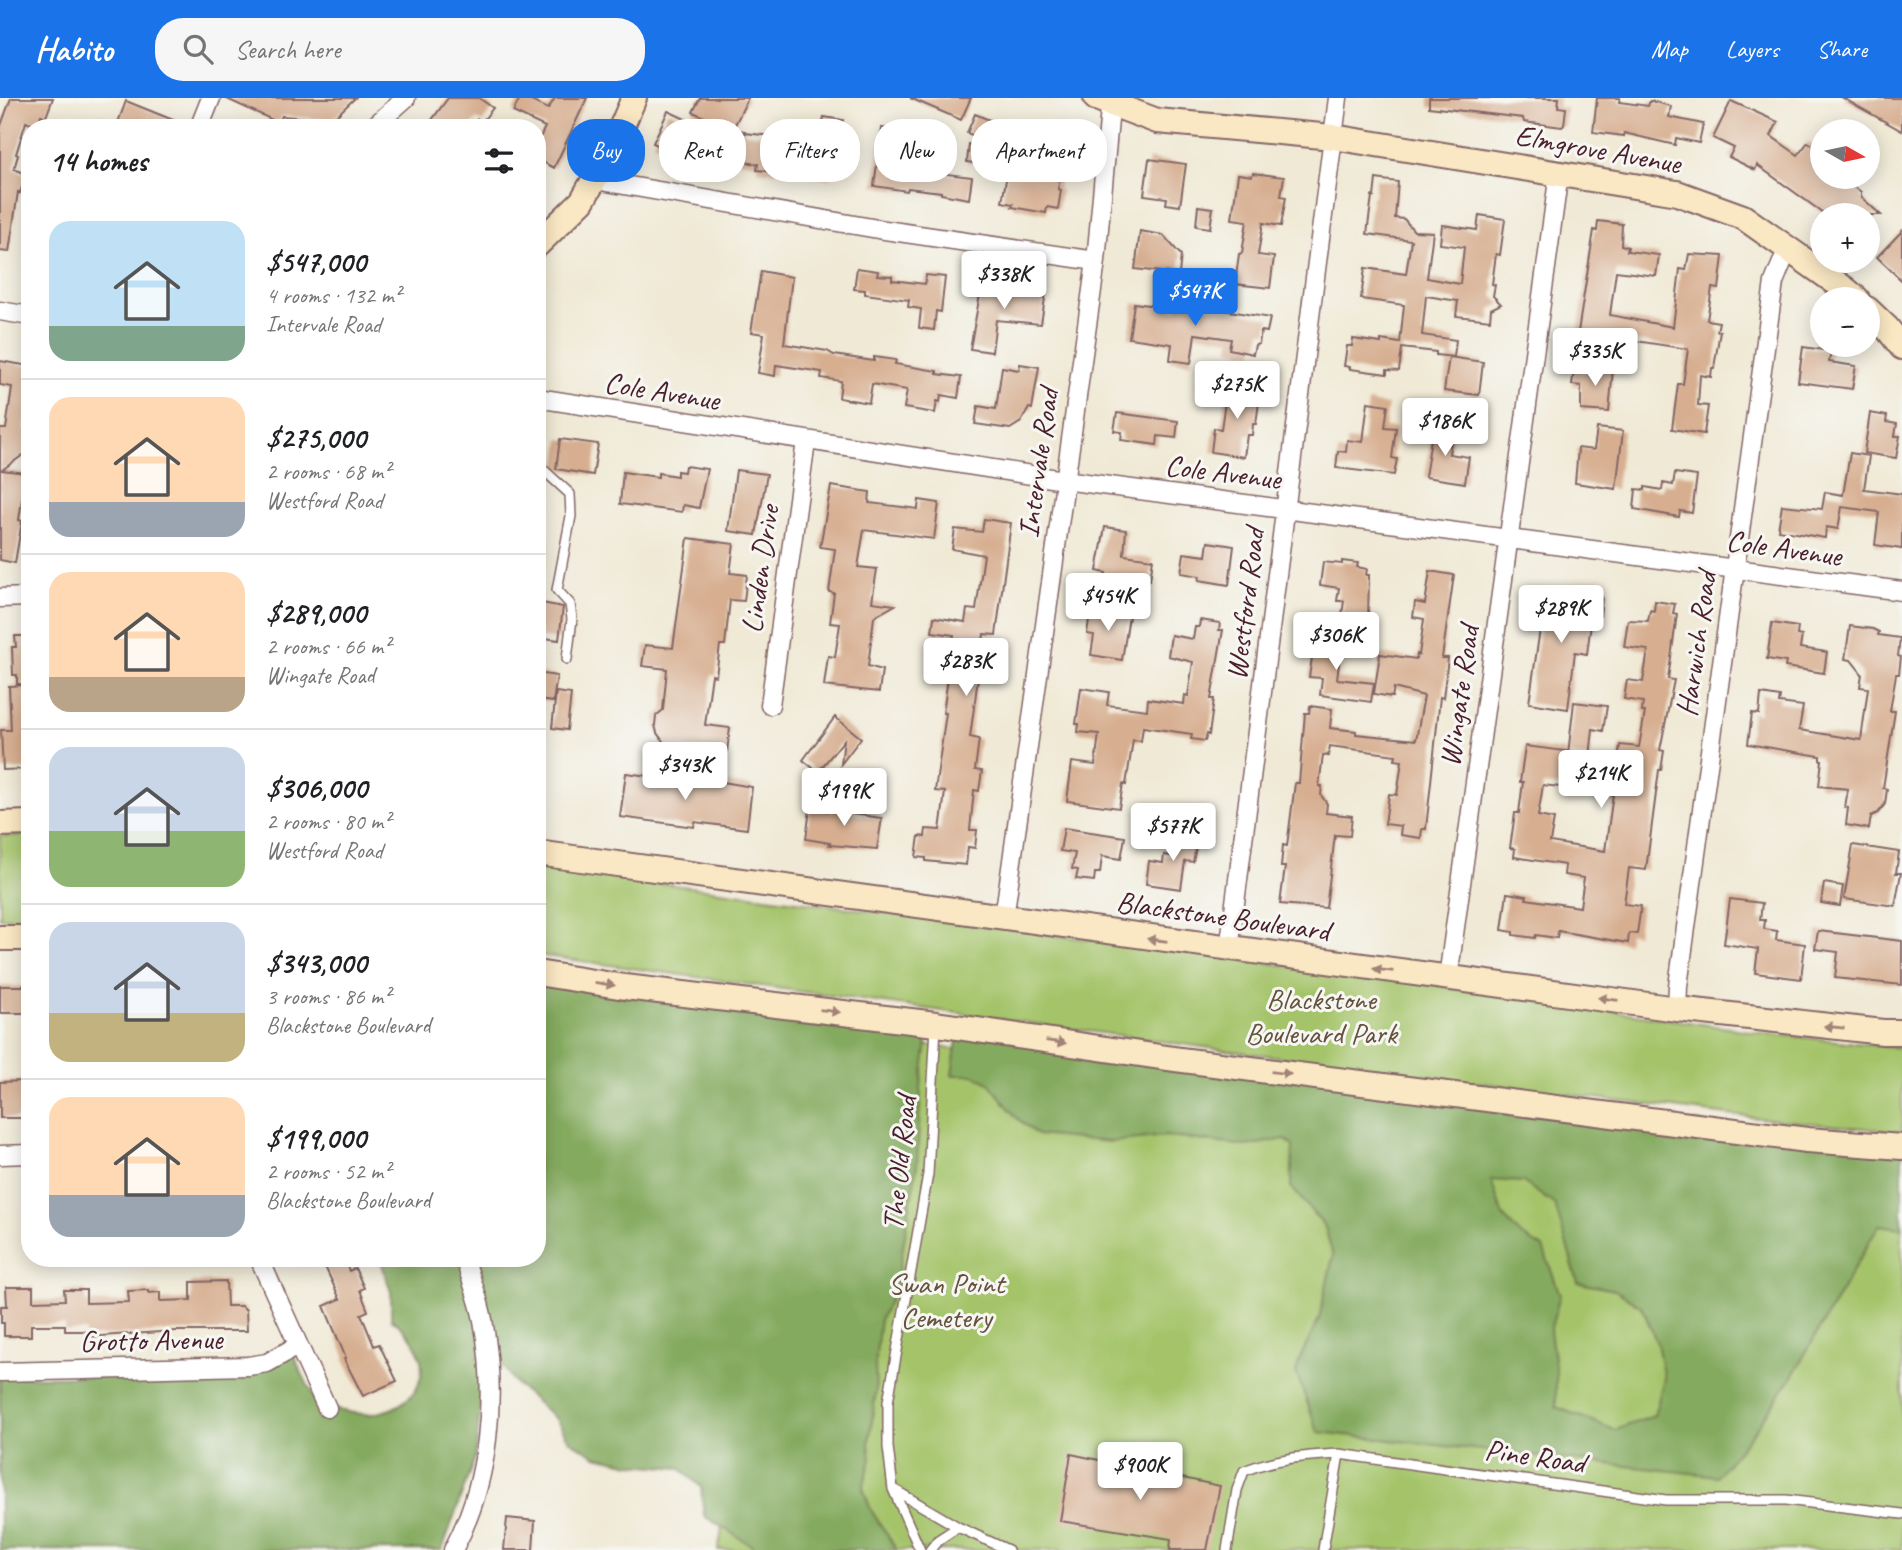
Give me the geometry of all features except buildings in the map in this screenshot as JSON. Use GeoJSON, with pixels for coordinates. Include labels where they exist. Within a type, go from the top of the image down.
{"type":"FeatureCollection","features":[{"type":"Feature","properties":{"kind":"main road"},"geometry":{"type":"LineString","coordinates":[[624,119],[634,98]]}},
{"type":"Feature","properties":{"kind":"main road","name":"Elmgrove Avenue"},"geometry":{"type":"LineString","coordinates":[[1105,100],[1157,121],[1333,137],[1677,193],[1743,217],[1842,287]]}},
{"type":"Feature","properties":{"kind":"main road"},"geometry":{"type":"LineString","coordinates":[[546,236],[583,201],[594,182]]}},
{"type":"Feature","properties":{"kind":"main road"},"geometry":{"type":"LineString","coordinates":[[1880,321],[1902,347]]}},
{"type":"Feature","properties":{"kind":"main road"},"geometry":{"type":"LineString","coordinates":[[0,824],[21,823]]}},
{"type":"Feature","properties":{"kind":"main road","name":"Blackstone Boulevard"},"geometry":{"type":"LineString","coordinates":[[546,854],[1229,950],[1519,986],[1677,1009],[1883,1032],[1902,1031]]}},
{"type":"Feature","properties":{"kind":"main road"},"geometry":{"type":"LineString","coordinates":[[0,938],[21,938]]}},
{"type":"Feature","properties":{"kind":"main road"},"geometry":{"type":"LineString","coordinates":[[546,974],[625,987],[936,1024],[1215,1065],[1807,1140],[1902,1147]]}},
{"type":"Feature","properties":{"kind":"street"},"geometry":{"type":"LineString","coordinates":[[203,119],[211,98]]}},
{"type":"Feature","properties":{"kind":"street"},"geometry":{"type":"LineString","coordinates":[[382,119],[406,98]]}},
{"type":"Feature","properties":{"kind":"street","name":"Westford Road"},"geometry":{"type":"LineString","coordinates":[[1229,950],[1338,98]]}},
{"type":"Feature","properties":{"kind":"street","name":"Intervale Road"},"geometry":{"type":"LineString","coordinates":[[1003,918],[1096,261],[1105,100]]}},
{"type":"Feature","properties":{"kind":"street","name":"Wingate Road"},"geometry":{"type":"LineString","coordinates":[[1448,978],[1559,173]]}},
{"type":"Feature","properties":{"kind":"street"},"geometry":{"type":"LineString","coordinates":[[606,182],[864,227],[1096,261]]}},
{"type":"Feature","properties":{"kind":"street","name":"Harwich Road"},"geometry":{"type":"LineString","coordinates":[[1677,1009],[1774,282],[1788,248]]}},
{"type":"Feature","properties":{"kind":"street"},"geometry":{"type":"LineString","coordinates":[[0,311],[21,314]]}},
{"type":"Feature","properties":{"kind":"street","name":"Cole Avenue"},"geometry":{"type":"LineString","coordinates":[[546,399],[1064,480],[1902,591]]}},
{"type":"Feature","properties":{"kind":"street","name":"Linden Drive"},"geometry":{"type":"LineString","coordinates":[[770,705],[806,441]]}},
{"type":"Feature","properties":{"kind":"street"},"geometry":{"type":"LineString","coordinates":[[0,598],[21,597]]}},
{"type":"Feature","properties":{"kind":"street"},"geometry":{"type":"LineString","coordinates":[[0,1155],[21,1154]]}},
{"type":"Feature","properties":{"kind":"street"},"geometry":{"type":"LineString","coordinates":[[263,1267],[327,1408]]}},
{"type":"Feature","properties":{"kind":"street"},"geometry":{"type":"LineString","coordinates":[[453,1550],[470,1517],[488,1433],[488,1359],[482,1318],[467,1267]]}},
{"type":"Feature","properties":{"kind":"street","name":"Grotto Avenue"},"geometry":{"type":"LineString","coordinates":[[0,1372],[248,1366],[267,1363],[297,1346]]}},
{"type":"Feature","properties":{"kind":"lane"},"geometry":{"type":"LineString","coordinates":[[546,472],[569,494],[571,516],[557,590],[570,604],[572,619],[567,659]]}},
{"type":"Feature","properties":{"kind":"lane","name":"The Old Road"},"geometry":{"type":"LineString","coordinates":[[920,1550],[893,1489],[888,1447],[888,1402],[928,1174],[936,1024]]}},
{"type":"Feature","properties":{"kind":"lane"},"geometry":{"type":"LineString","coordinates":[[1322,1550],[1339,1454]]}},
{"type":"Feature","properties":{"kind":"lane","name":"Pine Road"},"geometry":{"type":"LineString","coordinates":[[1227,1550],[1237,1490],[1244,1471],[1260,1464],[1297,1456],[1339,1454],[1665,1500],[1786,1500],[1902,1514]]}},
{"type":"Feature","properties":{"kind":"lane"},"geometry":{"type":"LineString","coordinates":[[893,1489],[958,1527],[1008,1550]]}},
{"type":"Feature","properties":{"kind":"lane"},"geometry":{"type":"LineString","coordinates":[[930,1550],[938,1540],[958,1527]]}},
{"type":"Feature","properties":{"kind":"green space"},"geometry":{"type":"Polygon","coordinates":[[[21,835],[21,917],[0,918],[0,836],[21,835]]]}},
{"type":"Feature","properties":{"kind":"green space","name":"Blackstone Boulevard Park"},"geometry":{"type":"Polygon","coordinates":[[[546,868],[1450,987],[1763,1033],[1902,1048],[1902,1132],[1728,1115],[1225,1050],[546,956],[546,868]]]}},
{"type":"Feature","properties":{"kind":"green space"},"geometry":{"type":"Polygon","coordinates":[[[546,974],[929,1027],[921,1086],[917,1165],[896,1288],[880,1319],[875,1363],[876,1391],[869,1444],[871,1459],[863,1488],[871,1510],[897,1550],[759,1550],[704,1516],[701,1487],[680,1468],[631,1464],[596,1456],[569,1440],[556,1419],[517,1385],[482,1338],[480,1411],[475,1457],[442,1550],[0,1550],[0,1377],[218,1376],[257,1369],[292,1352],[317,1405],[352,1413],[371,1414],[391,1409],[406,1400],[416,1389],[421,1375],[421,1361],[416,1346],[406,1332],[391,1319],[391,1292],[383,1267],[546,1267],[546,974]]]}},
{"type":"Feature","properties":{"kind":"green space","name":"Swan Point Cemetery"},"geometry":{"type":"Polygon","coordinates":[[[651,1009],[1743,1153],[1902,1169],[1902,1550],[718,1550],[722,1531],[651,1009]]]}},
{"type":"Feature","properties":{"kind":"green space"},"geometry":{"type":"Polygon","coordinates":[[[958,1032],[1902,1148],[1902,1228],[1879,1225],[1793,1375],[1755,1430],[1717,1476],[1318,1432],[1296,1372],[1319,1319],[1333,1256],[1325,1227],[1291,1187],[1293,1146],[1285,1139],[1246,1146],[1165,1136],[1111,1142],[1037,1135],[1016,1117],[989,1083],[974,1075],[952,1075],[958,1032]],[[1491,1180],[1503,1216],[1521,1235],[1543,1248],[1560,1295],[1550,1331],[1556,1372],[1556,1407],[1615,1430],[1654,1416],[1664,1379],[1657,1343],[1642,1307],[1615,1290],[1578,1283],[1555,1205],[1523,1182],[1491,1180]]]}}]}
